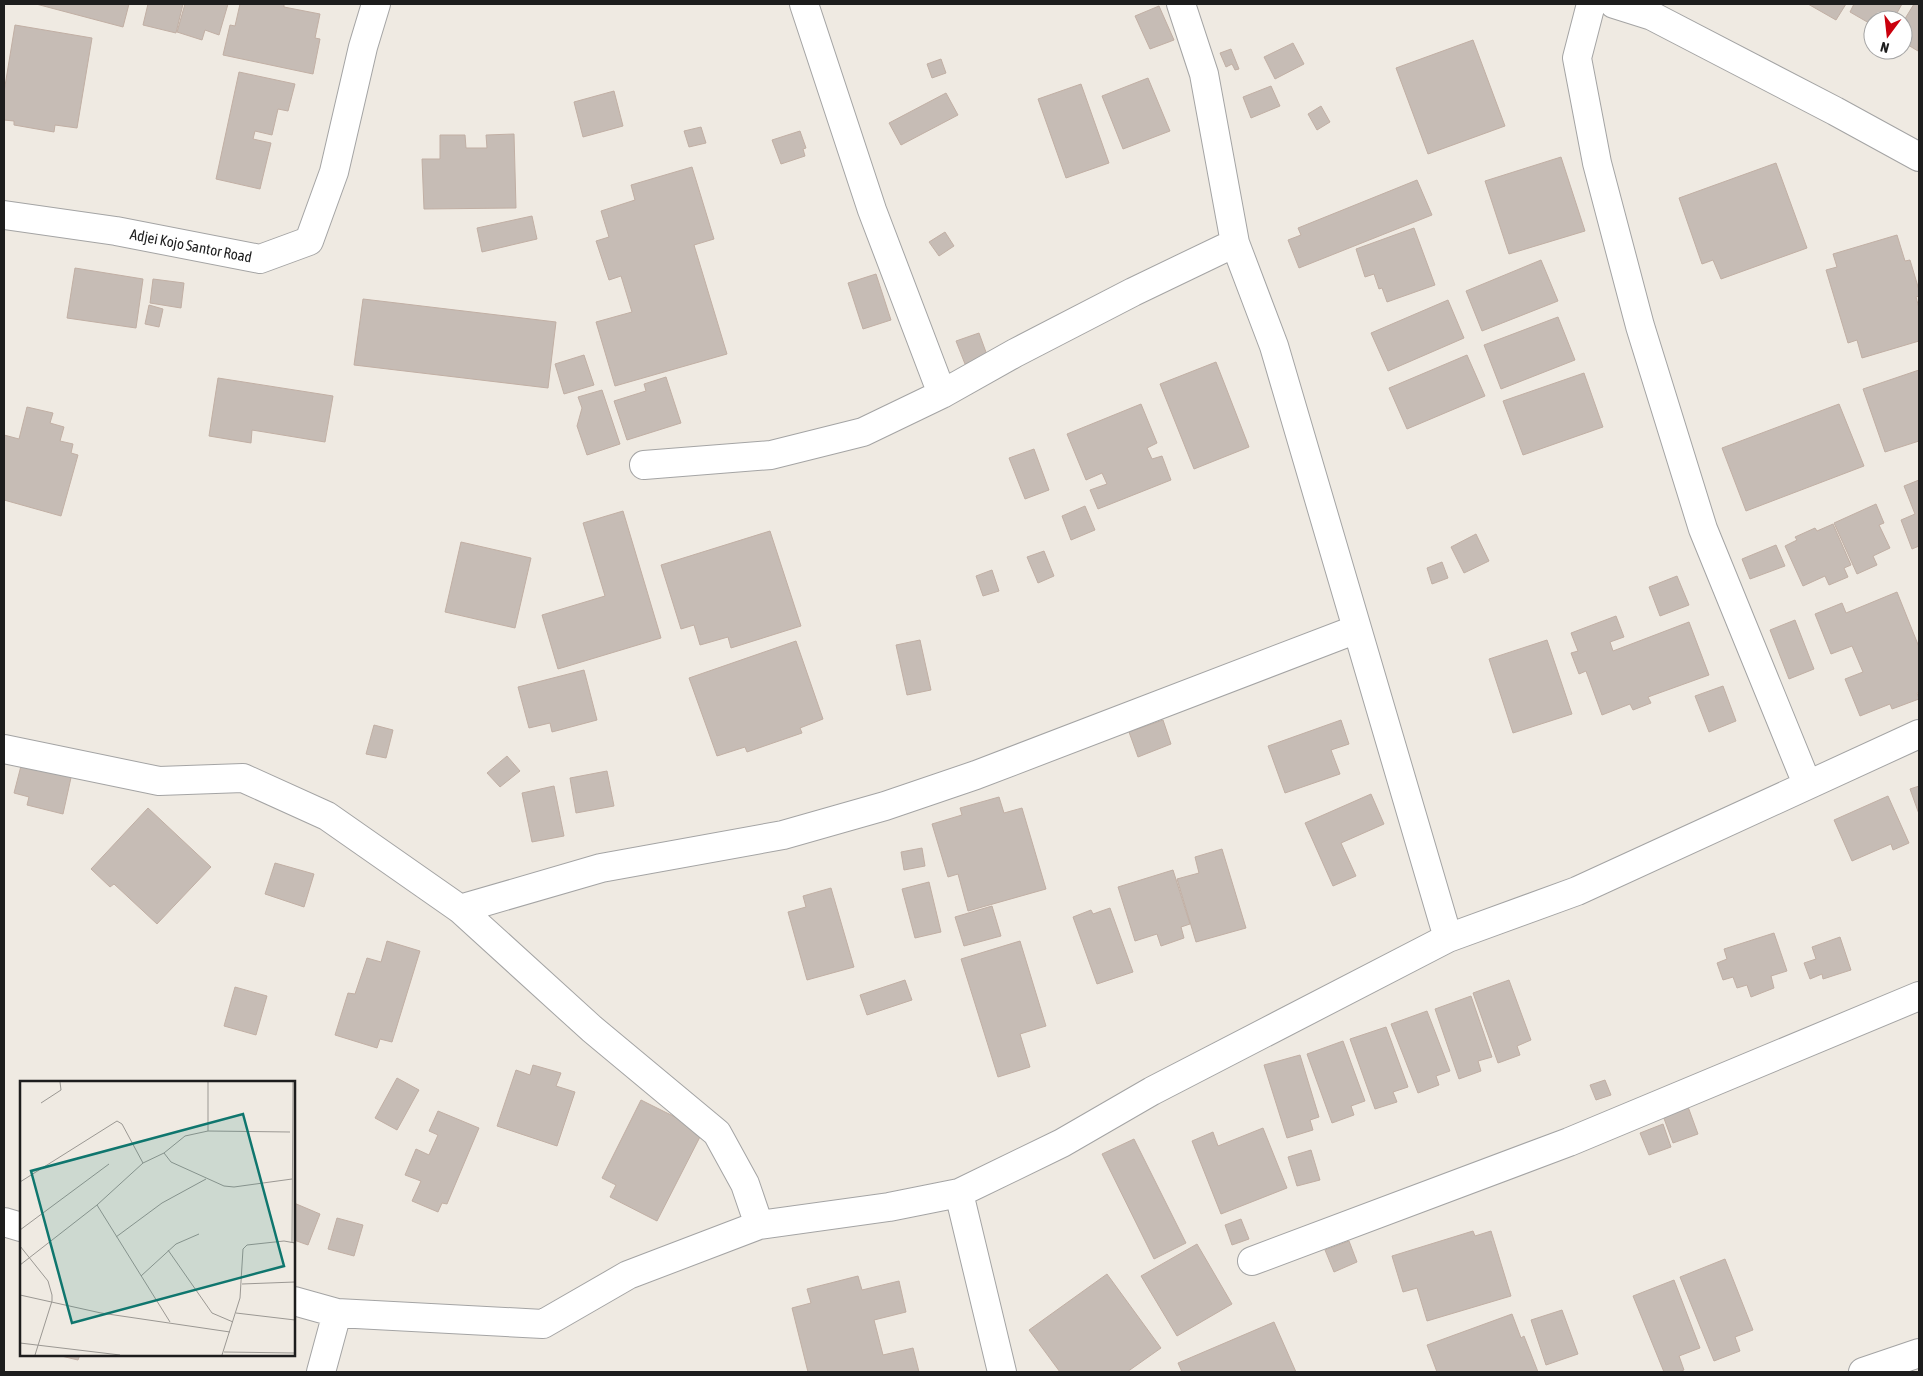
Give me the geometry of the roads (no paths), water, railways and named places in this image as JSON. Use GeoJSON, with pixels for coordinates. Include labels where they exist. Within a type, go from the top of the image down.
{"type":"FeatureCollection","features":[{"type":"Feature","properties":{"kind":"street","name":"Adjei Kojo Santor Road"},"geometry":{"type":"LineString","coordinates":[[4,215],[116,232],[260,259],[309,241],[334,172],[363,47],[376,4]]}},
{"type":"Feature","properties":{"kind":"street"},"geometry":{"type":"LineString","coordinates":[[804,4],[872,210],[942,394]]}},
{"type":"Feature","properties":{"kind":"street"},"geometry":{"type":"LineString","coordinates":[[1181,4],[1204,74],[1235,243],[1274,346],[1448,938]]}},
{"type":"Feature","properties":{"kind":"street"},"geometry":{"type":"LineString","coordinates":[[1591,4],[1577,58],[1597,163],[1640,326],[1703,529],[1807,784]]}},
{"type":"Feature","properties":{"kind":"street"},"geometry":{"type":"LineString","coordinates":[[1614,4],[1652,16],[1919,157]]}},
{"type":"Feature","properties":{"kind":"street"},"geometry":{"type":"LineString","coordinates":[[644,464],[772,454],[863,432],[942,394],[1133,292],[1235,243]]}},
{"type":"Feature","properties":{"kind":"street"},"geometry":{"type":"LineString","coordinates":[[460,909],[601,868],[783,836],[886,806],[976,775],[1357,629]]}},
{"type":"Feature","properties":{"kind":"street"},"geometry":{"type":"LineString","coordinates":[[295,1301],[337,1313],[543,1324],[628,1275],[759,1225],[889,1207],[959,1193],[1062,1143],[1152,1091],[1448,938],[1576,891],[1919,734]]}},
{"type":"Feature","properties":{"kind":"street"},"geometry":{"type":"LineString","coordinates":[[4,750],[160,781],[243,778],[326,816],[460,909],[592,1029],[717,1133],[745,1184],[759,1225]]}},
{"type":"Feature","properties":{"kind":"street"},"geometry":{"type":"LineString","coordinates":[[1252,1261],[1569,1142],[1919,996]]}},
{"type":"Feature","properties":{"kind":"street"},"geometry":{"type":"LineString","coordinates":[[959,1193],[1002,1372]]}},
{"type":"Feature","properties":{"kind":"street"},"geometry":{"type":"LineString","coordinates":[[4,1222],[20,1227]]}},
{"type":"Feature","properties":{"kind":"street"},"geometry":{"type":"LineString","coordinates":[[321,1372],[337,1313]]}},
{"type":"Feature","properties":{"kind":"street"},"geometry":{"type":"LineString","coordinates":[[1862,1372],[1919,1352]]}}]}
